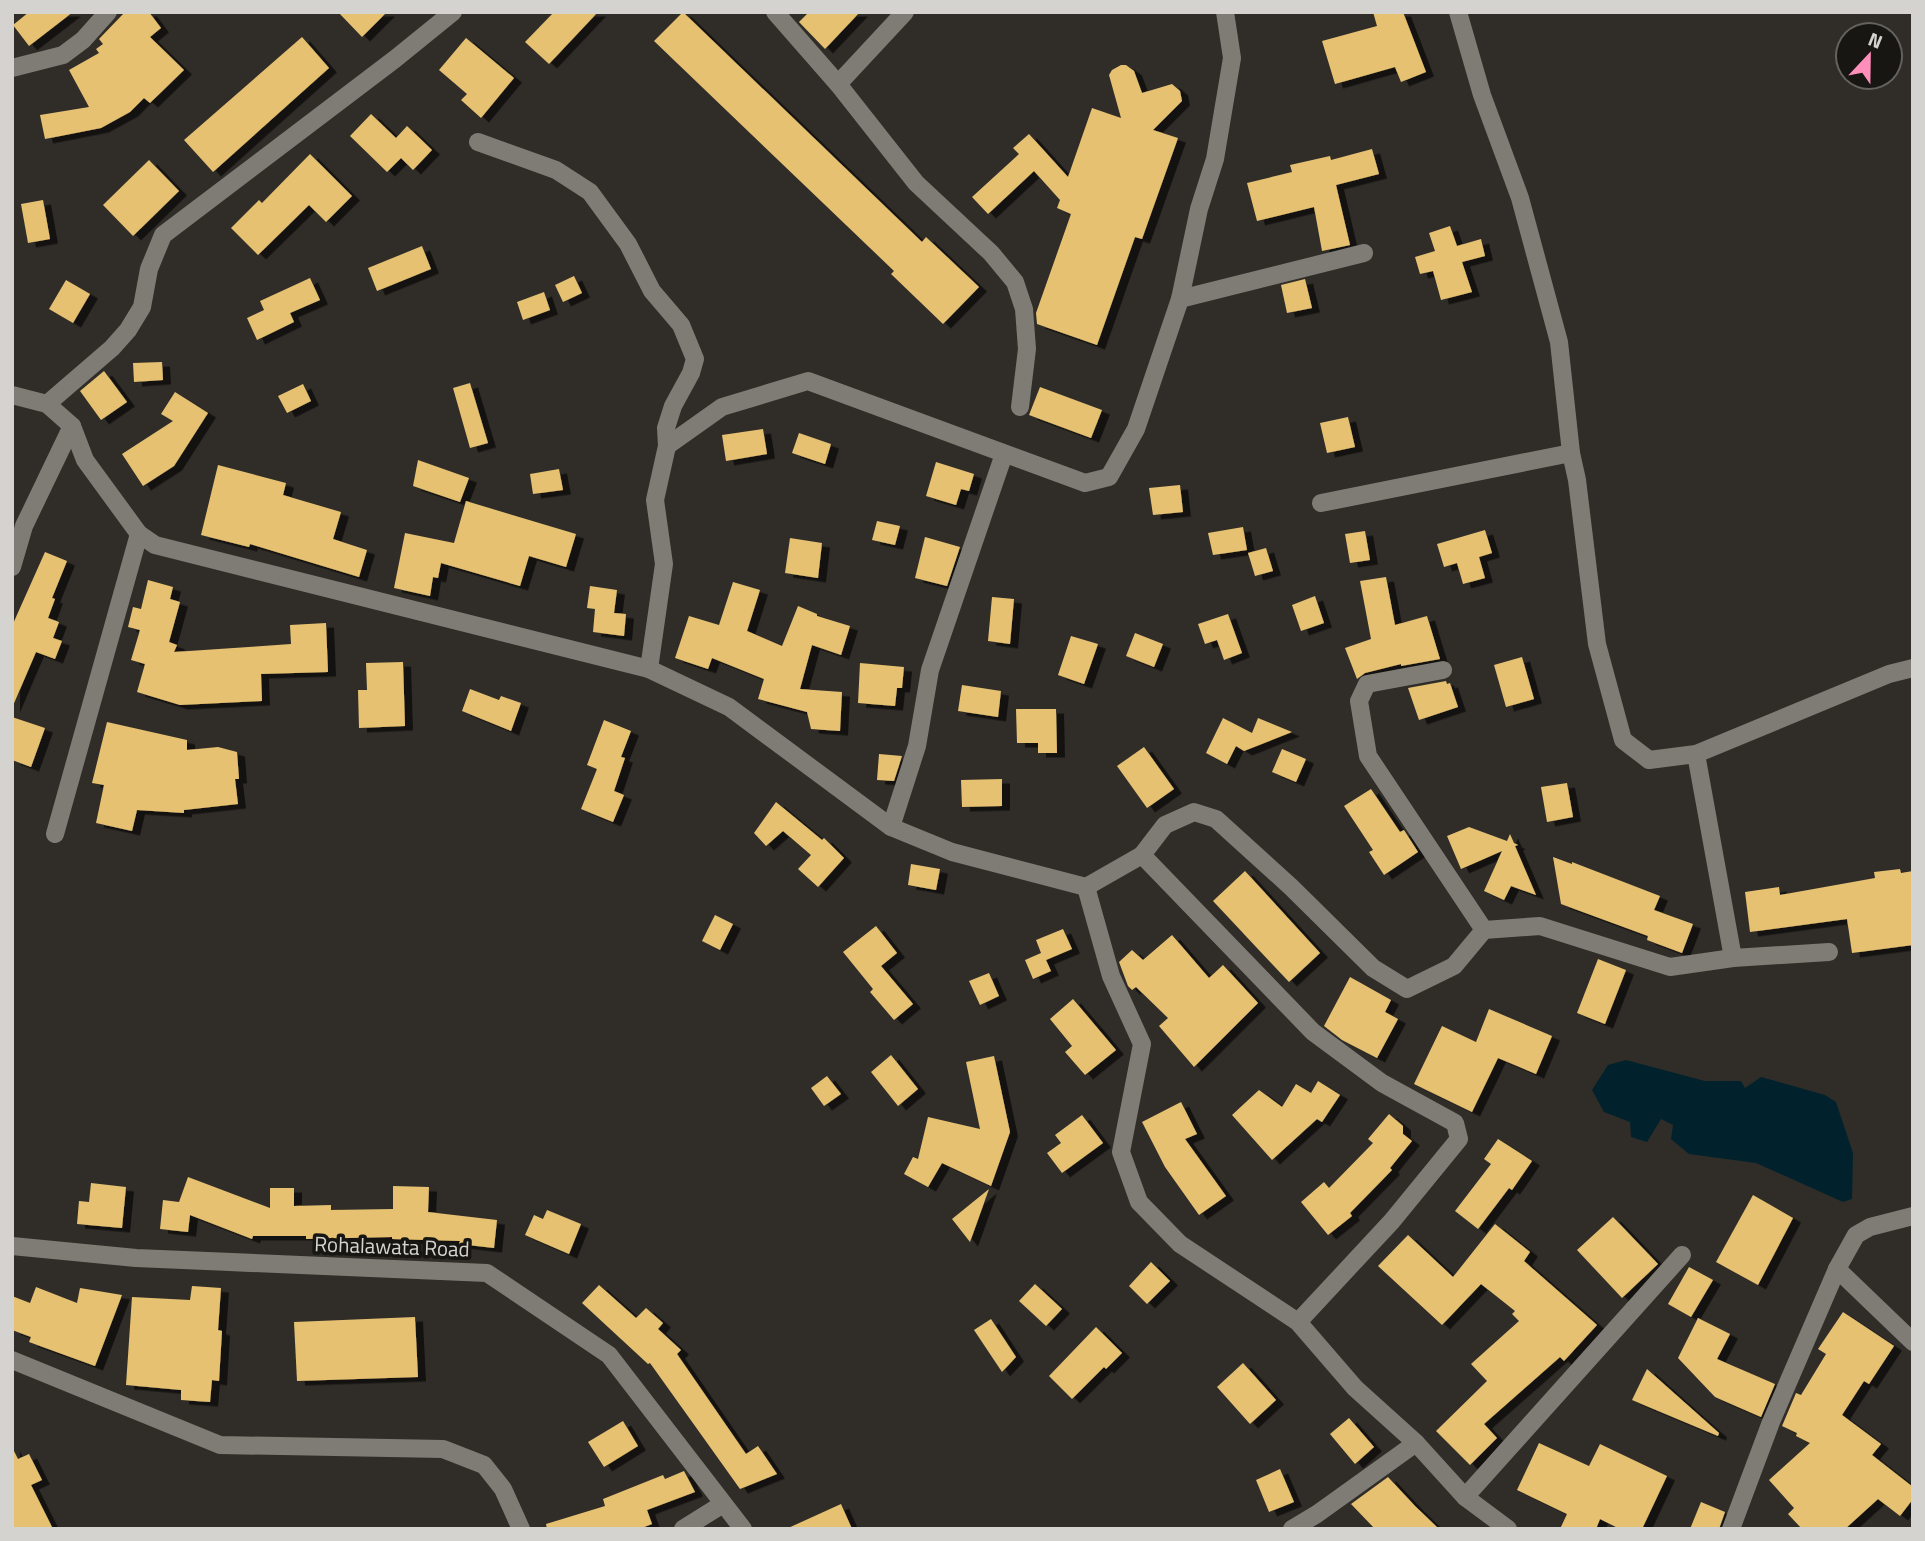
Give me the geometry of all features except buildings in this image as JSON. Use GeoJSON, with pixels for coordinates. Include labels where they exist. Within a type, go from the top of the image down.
{"type":"FeatureCollection","features":[{"type":"Feature","properties":{"kind":"street"},"geometry":{"type":"LineString","coordinates":[[12,68],[63,55],[83,40],[108,12]]}},
{"type":"Feature","properties":{"kind":"street"},"geometry":{"type":"LineString","coordinates":[[47,404],[112,348],[128,330],[142,307],[149,269],[163,235],[395,60],[453,12]]}},
{"type":"Feature","properties":{"kind":"street"},"geometry":{"type":"LineString","coordinates":[[775,12],[838,84],[916,183],[991,253],[1015,282],[1024,309],[1027,349],[1020,407]]}},
{"type":"Feature","properties":{"kind":"street"},"geometry":{"type":"LineString","coordinates":[[838,84],[905,12]]}},
{"type":"Feature","properties":{"kind":"street"},"geometry":{"type":"LineString","coordinates":[[667,446],[722,407],[808,381],[1085,483],[1109,477],[1136,429],[1180,299],[1199,209],[1215,159],[1232,58],[1225,12]]}},
{"type":"Feature","properties":{"kind":"street"},"geometry":{"type":"LineString","coordinates":[[1458,12],[1482,95],[1520,198],[1559,342],[1597,644],[1623,740],[1648,760],[1696,754],[1889,674],[1913,668]]}},
{"type":"Feature","properties":{"kind":"street"},"geometry":{"type":"LineString","coordinates":[[478,142],[556,170],[590,192],[628,244],[652,291],[681,326],[695,359],[666,428],[667,446],[656,500],[664,564],[649,669]]}},
{"type":"Feature","properties":{"kind":"street"},"geometry":{"type":"LineString","coordinates":[[1180,299],[1364,253]]}},
{"type":"Feature","properties":{"kind":"street"},"geometry":{"type":"LineString","coordinates":[[12,395],[47,404],[72,426],[85,460],[139,534],[155,545],[649,669],[729,707],[891,827],[951,852],[1086,887],[1142,855],[1165,825],[1194,812],[1216,819],[1291,887],[1373,968],[1407,989],[1454,967],[1484,930],[1540,926],[1670,967],[1733,958],[1829,952]]}},
{"type":"Feature","properties":{"kind":"street"},"geometry":{"type":"LineString","coordinates":[[12,567],[23,526],[72,426]]}},
{"type":"Feature","properties":{"kind":"street"},"geometry":{"type":"LineString","coordinates":[[1321,503],[1571,453]]}},
{"type":"Feature","properties":{"kind":"street"},"geometry":{"type":"LineString","coordinates":[[891,827],[916,746],[930,670],[1004,454]]}},
{"type":"Feature","properties":{"kind":"street"},"geometry":{"type":"LineString","coordinates":[[55,834],[139,534]]}},
{"type":"Feature","properties":{"kind":"street"},"geometry":{"type":"LineString","coordinates":[[1443,670],[1367,684],[1359,701],[1368,756],[1484,930]]}},
{"type":"Feature","properties":{"kind":"street"},"geometry":{"type":"LineString","coordinates":[[1696,754],[1733,958]]}},
{"type":"Feature","properties":{"kind":"street"},"geometry":{"type":"LineString","coordinates":[[1142,855],[1312,1032],[1382,1083],[1455,1123],[1459,1139],[1392,1221],[1298,1322]]}},
{"type":"Feature","properties":{"kind":"street"},"geometry":{"type":"LineString","coordinates":[[1086,887],[1111,976],[1142,1044],[1121,1152],[1139,1202],[1180,1244],[1298,1322],[1355,1388],[1416,1443],[1465,1497],[1505,1528]]}},
{"type":"Feature","properties":{"kind":"street"},"geometry":{"type":"LineString","coordinates":[[1731,1529],[1771,1422],[1837,1269],[1856,1235],[1870,1227],[1913,1216]]}},
{"type":"Feature","properties":{"kind":"street","name":"Rohalawata Road"},"geometry":{"type":"LineString","coordinates":[[12,1246],[136,1258],[487,1273],[609,1355],[743,1529]]}},
{"type":"Feature","properties":{"kind":"street"},"geometry":{"type":"LineString","coordinates":[[1465,1497],[1682,1255]]}},
{"type":"Feature","properties":{"kind":"street"},"geometry":{"type":"LineString","coordinates":[[1837,1269],[1913,1342]]}},
{"type":"Feature","properties":{"kind":"street"},"geometry":{"type":"LineString","coordinates":[[12,1360],[220,1445],[443,1449],[484,1465],[503,1489],[521,1529]]}},
{"type":"Feature","properties":{"kind":"street"},"geometry":{"type":"LineString","coordinates":[[1292,1529],[1416,1443]]}},
{"type":"Feature","properties":{"kind":"street"},"geometry":{"type":"LineString","coordinates":[[683,1529],[723,1504]]}},
{"type":"Feature","properties":{"kind":"water"},"geometry":{"type":"Polygon","coordinates":[[[1626,1060],[1705,1081],[1741,1081],[1745,1088],[1761,1077],[1825,1095],[1836,1102],[1853,1153],[1852,1199],[1843,1202],[1756,1163],[1689,1154],[1671,1139],[1673,1125],[1661,1119],[1647,1142],[1631,1137],[1630,1122],[1604,1112],[1592,1090],[1608,1065],[1626,1060]]]}}]}
